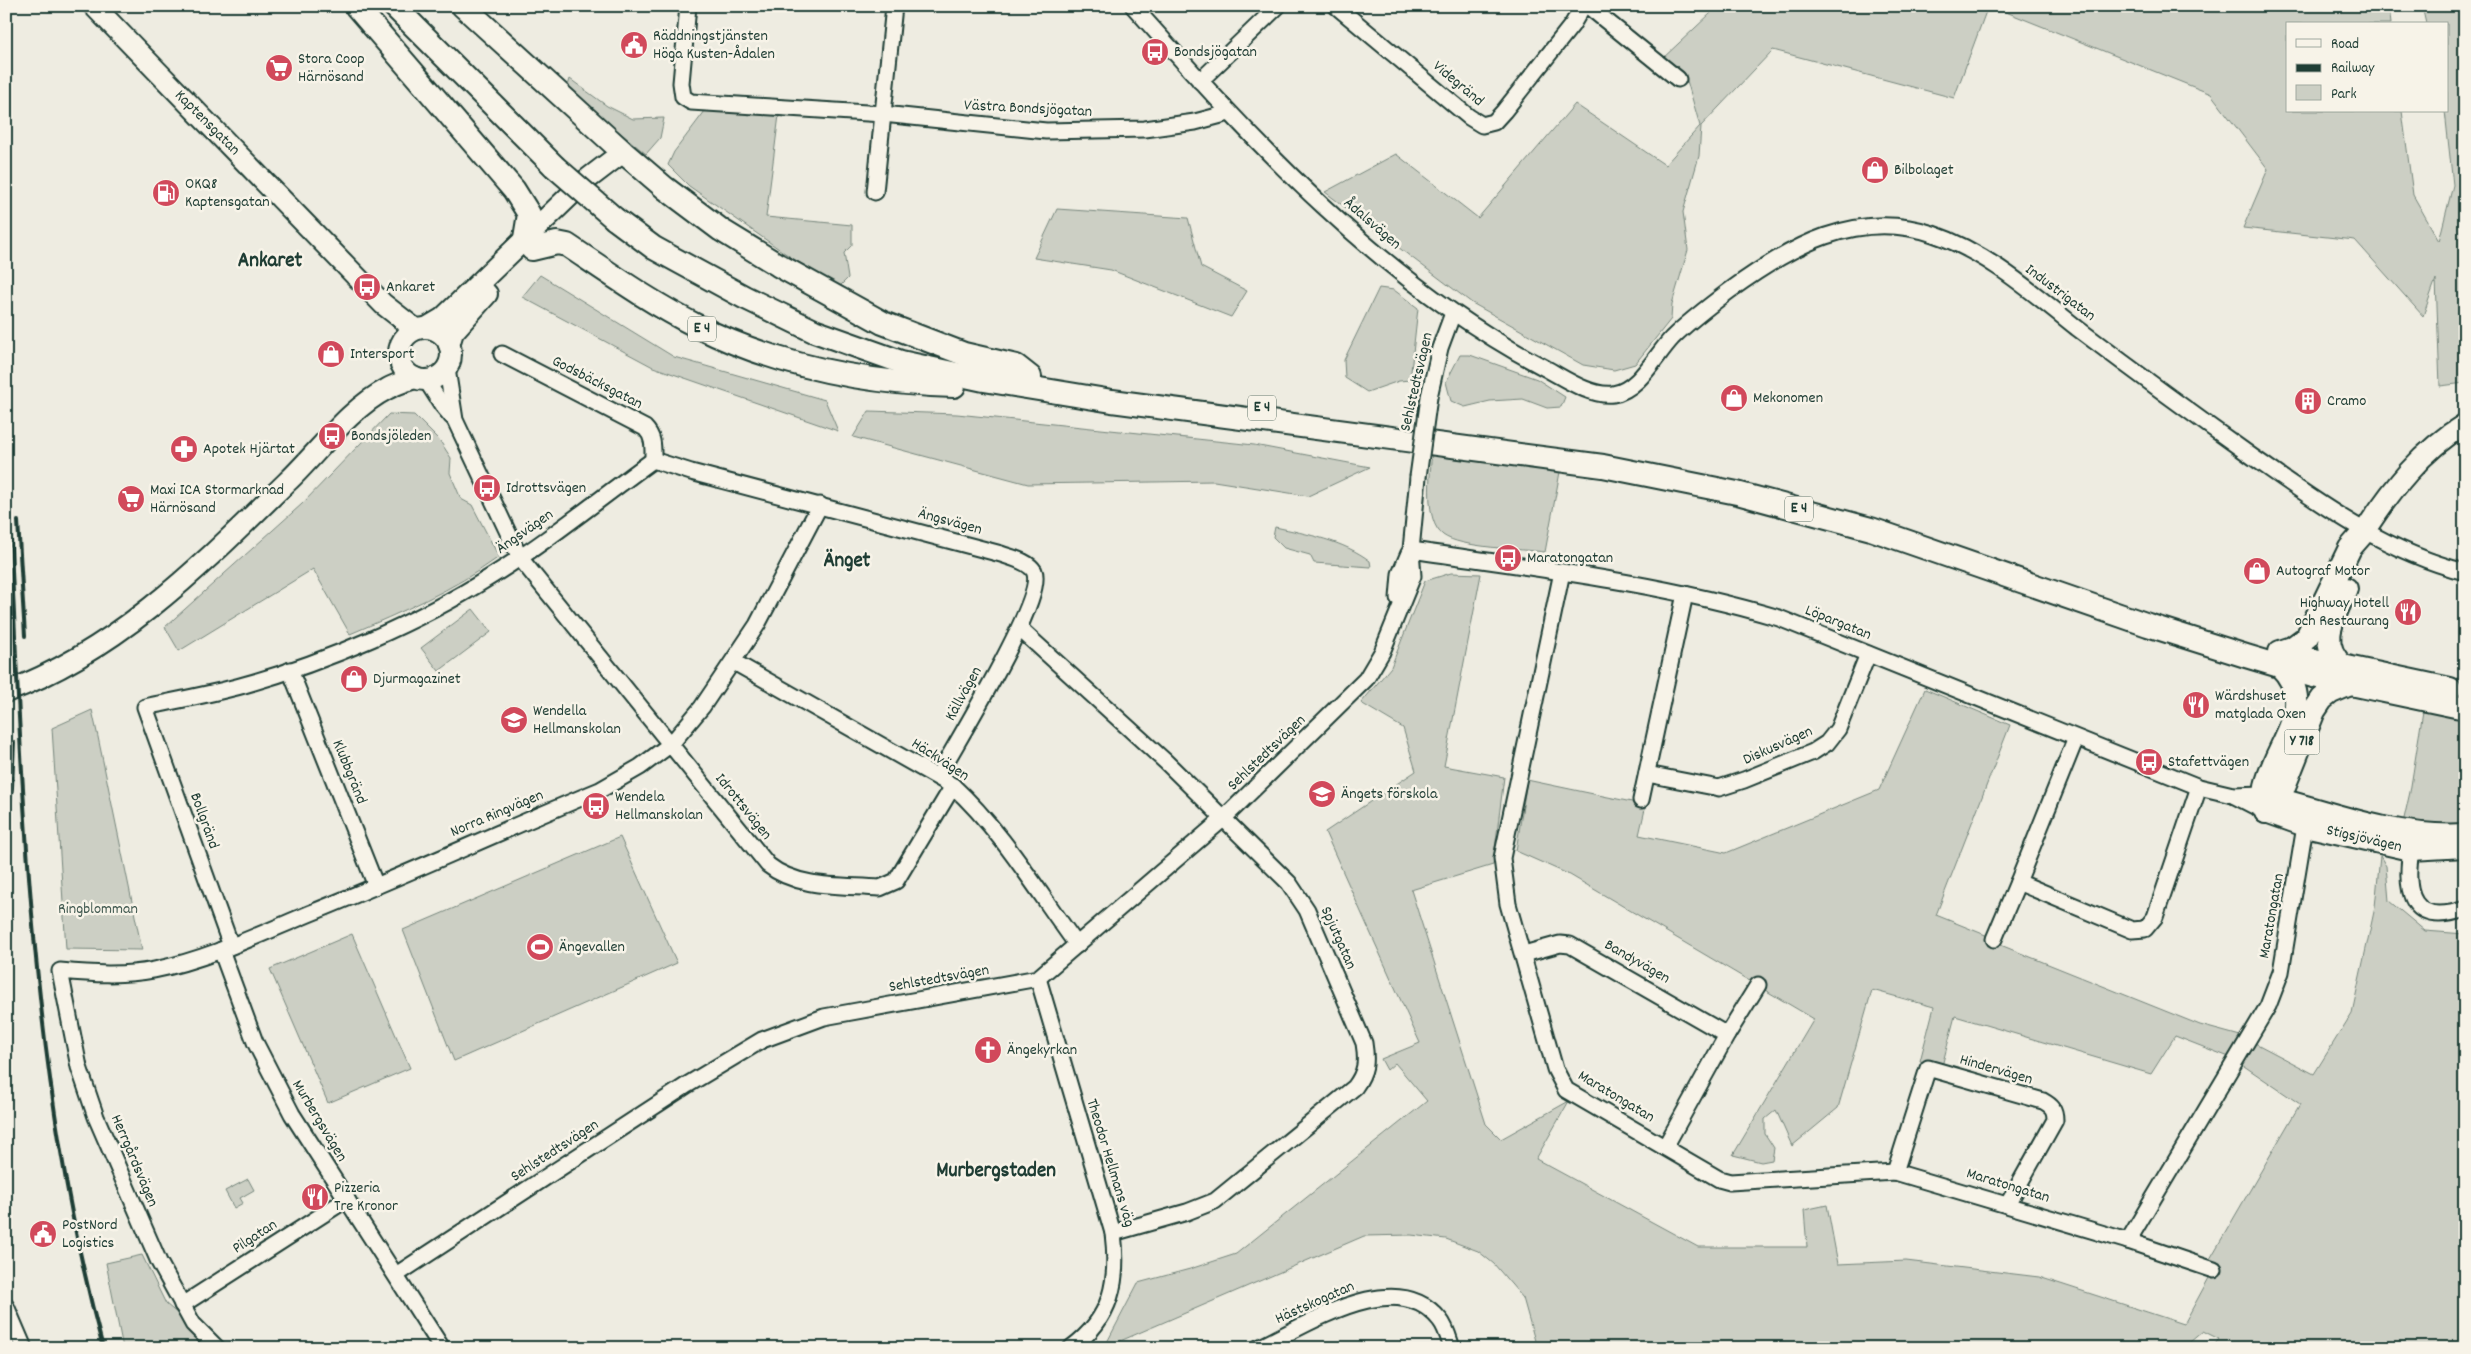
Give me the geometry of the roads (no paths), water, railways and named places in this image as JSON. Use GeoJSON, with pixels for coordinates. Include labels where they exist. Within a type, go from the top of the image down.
{"type":"FeatureCollection","features":[{"type":"Feature","properties":{"kind":"highway"},"geometry":{"type":"LineString","coordinates":[[356,6],[522,201],[529,214],[528,243]]}},
{"type":"Feature","properties":{"kind":"highway","name":"E 4"},"geometry":{"type":"LineString","coordinates":[[394,6],[554,166],[615,219],[654,248],[744,297],[814,331],[875,354],[927,368],[1112,401],[1612,468],[1737,492],[1871,529],[2148,625],[2347,675],[2465,708]]}},
{"type":"Feature","properties":{"kind":"highway","name":"E 4"},"geometry":{"type":"LineString","coordinates":[[463,6],[623,152],[695,212],[778,265],[883,323],[964,354],[1016,366],[1030,377]]}},
{"type":"Feature","properties":{"kind":"highway","name":"E 4"},"geometry":{"type":"LineString","coordinates":[[528,243],[567,245],[662,307],[697,326],[741,346],[789,362],[841,374],[943,386],[979,387],[1005,382]]}},
{"type":"Feature","properties":{"kind":"highway","name":"E 4"},"geometry":{"type":"LineString","coordinates":[[744,297],[896,348],[953,362],[1030,377],[1614,456],[1721,476],[1817,500],[1899,524],[2208,630],[2280,659]]}},
{"type":"Feature","properties":{"kind":"highway"},"geometry":{"type":"LineString","coordinates":[[2280,659],[2306,637],[2350,548],[2364,532]]}},
{"type":"Feature","properties":{"kind":"highway"},"geometry":{"type":"LineString","coordinates":[[2347,675],[2331,653],[2330,629],[2363,551],[2364,532]]}},
{"type":"Feature","properties":{"kind":"highway","name":"Y 718"},"geometry":{"type":"LineString","coordinates":[[2269,802],[2269,776],[2296,711],[2297,703],[2294,685],[2280,659]]}},
{"type":"Feature","properties":{"kind":"highway","name":"E 4"},"geometry":{"type":"LineString","coordinates":[[2347,675],[2465,693]]}},
{"type":"Feature","properties":{"kind":"highway","name":"Y 718"},"geometry":{"type":"LineString","coordinates":[[2269,802],[2314,711],[2322,699],[2347,675]]}},
{"type":"Feature","properties":{"kind":"main road","name":"Kaptensgatan"},"geometry":{"type":"LineString","coordinates":[[94,6],[383,304],[421,328]]}},
{"type":"Feature","properties":{"kind":"main road"},"geometry":{"type":"LineString","coordinates":[[6,692],[92,650],[152,608],[289,480],[360,409],[387,389],[439,376],[447,369],[451,356],[449,345],[452,332],[528,243],[585,181],[623,152]]}},
{"type":"Feature","properties":{"kind":"main road"},"geometry":{"type":"LineString","coordinates":[[360,409],[400,356],[404,339],[421,328],[443,318],[528,243]]}},
{"type":"Feature","properties":{"kind":"main road","name":"Kaptensgatan"},"geometry":{"type":"LineString","coordinates":[[383,304],[400,356]]}},
{"type":"Feature","properties":{"kind":"main road"},"geometry":{"type":"LineString","coordinates":[[421,328],[439,332],[449,345]]}},
{"type":"Feature","properties":{"kind":"main road"},"geometry":{"type":"LineString","coordinates":[[400,356],[405,369],[421,379]]}},
{"type":"Feature","properties":{"kind":"main road"},"geometry":{"type":"LineString","coordinates":[[2364,532],[2405,475],[2450,433],[2465,424]]}},
{"type":"Feature","properties":{"kind":"main road","name":"Stigsjövägen"},"geometry":{"type":"LineString","coordinates":[[2269,802],[2306,826],[2411,850],[2465,847]]}},
{"type":"Feature","properties":{"kind":"main road","name":"Stigsjövägen"},"geometry":{"type":"LineString","coordinates":[[2269,802],[2383,827],[2431,834],[2465,834]]}},
{"type":"Feature","properties":{"kind":"street","name":"Västra Bondsjögatan"},"geometry":{"type":"LineString","coordinates":[[688,6],[680,83],[681,94],[690,102],[883,114],[1046,131],[1097,131],[1145,128],[1195,122],[1229,113]]}},
{"type":"Feature","properties":{"kind":"street"},"geometry":{"type":"LineString","coordinates":[[875,192],[894,6]]}},
{"type":"Feature","properties":{"kind":"street","name":"Ådalsvägen"},"geometry":{"type":"LineString","coordinates":[[1133,6],[1229,113],[1354,232],[1453,313],[1536,363],[1597,393],[1612,394],[1625,390],[1633,384]]}},
{"type":"Feature","properties":{"kind":"street"},"geometry":{"type":"LineString","coordinates":[[1200,81],[1278,6]]}},
{"type":"Feature","properties":{"kind":"street","name":"Videgränd"},"geometry":{"type":"LineString","coordinates":[[1336,6],[1469,117],[1482,125],[1488,125],[1494,122],[1504,111],[1572,25],[1583,6]]}},
{"type":"Feature","properties":{"kind":"street"},"geometry":{"type":"LineString","coordinates":[[1588,6],[1678,79]]}},
{"type":"Feature","properties":{"kind":"street","name":"Industrigatan"},"geometry":{"type":"LineString","coordinates":[[1633,384],[1663,348],[1690,322],[1750,276],[1785,253],[1814,239],[1838,231],[1868,225],[1913,228],[1952,241],[1984,259],[2170,398],[2364,532],[2418,558],[2465,572]]}},
{"type":"Feature","properties":{"kind":"street","name":"Sehlstedtsvägen"},"geometry":{"type":"LineString","coordinates":[[396,1276],[687,1084],[762,1040],[824,1017],[1038,978],[1224,818],[1366,679],[1382,652],[1398,608],[1413,576],[1411,550],[1418,477],[1430,397],[1440,348],[1453,313]]}},
{"type":"Feature","properties":{"kind":"street","name":"Godsbäcksgatan"},"geometry":{"type":"LineString","coordinates":[[502,354],[645,428],[650,433],[653,442],[653,460]]}},
{"type":"Feature","properties":{"kind":"street","name":"Idrottsvägen"},"geometry":{"type":"LineString","coordinates":[[447,369],[455,420]]}},
{"type":"Feature","properties":{"kind":"street","name":"Idrottsvägen"},"geometry":{"type":"LineString","coordinates":[[421,379],[455,420],[520,558],[768,865],[780,874],[792,879],[813,883],[880,888],[890,885],[902,873],[953,786]]}},
{"type":"Feature","properties":{"kind":"street","name":"Ängsvägen"},"geometry":{"type":"LineString","coordinates":[[145,707],[212,693],[290,670],[412,619],[462,595],[520,558],[653,460],[691,472],[1001,554],[1028,564],[1034,572],[1035,585],[1020,629]]}},
{"type":"Feature","properties":{"kind":"street","name":"Norra Ringvägen"},"geometry":{"type":"LineString","coordinates":[[60,971],[95,974],[134,972],[170,966],[226,948],[600,790],[640,767],[671,744],[702,707],[734,662],[780,582],[820,505]]}},
{"type":"Feature","properties":{"kind":"street","name":"Löpargatan"},"geometry":{"type":"LineString","coordinates":[[1411,550],[1562,572],[1736,605],[1779,618],[2199,786],[2269,802]]}},
{"type":"Feature","properties":{"kind":"street","name":"Maratongatan"},"geometry":{"type":"LineString","coordinates":[[1562,572],[1502,858],[1508,904],[1524,954],[1555,1069],[1566,1090],[1719,1179],[1730,1182],[1895,1172],[2008,1204],[2214,1270]]}},
{"type":"Feature","properties":{"kind":"street"},"geometry":{"type":"LineString","coordinates":[[1641,800],[1685,594]]}},
{"type":"Feature","properties":{"kind":"street","name":"Källvägen"},"geometry":{"type":"LineString","coordinates":[[938,776],[1020,629]]}},
{"type":"Feature","properties":{"kind":"street","name":"Spjutgatan"},"geometry":{"type":"LineString","coordinates":[[1020,629],[1224,818],[1289,884],[1307,910],[1364,1043],[1367,1060],[1364,1075],[1348,1092],[1215,1201],[1187,1212],[1114,1233]]}},
{"type":"Feature","properties":{"kind":"street","name":"Diskusvägen"},"geometry":{"type":"LineString","coordinates":[[1647,774],[1719,788],[1730,786],[1813,752],[1827,743],[1838,729],[1868,654]]}},
{"type":"Feature","properties":{"kind":"street","name":"Häckvägen"},"geometry":{"type":"LineString","coordinates":[[734,662],[953,786],[970,802],[989,825],[1077,945]]}},
{"type":"Feature","properties":{"kind":"street","name":"Klubbgränd"},"geometry":{"type":"LineString","coordinates":[[290,670],[376,886]]}},
{"type":"Feature","properties":{"kind":"street","name":"Bollgränd"},"geometry":{"type":"LineString","coordinates":[[145,707],[226,948]]}},
{"type":"Feature","properties":{"kind":"street"},"geometry":{"type":"LineString","coordinates":[[1994,939],[2076,738]]}},
{"type":"Feature","properties":{"kind":"street"},"geometry":{"type":"LineString","coordinates":[[2018,882],[2132,930],[2145,929],[2155,917],[2199,786]]}},
{"type":"Feature","properties":{"kind":"street","name":"Maratongatan"},"geometry":{"type":"LineString","coordinates":[[2128,1241],[2268,1006],[2281,972],[2306,826]]}},
{"type":"Feature","properties":{"kind":"street"},"geometry":{"type":"LineString","coordinates":[[2411,850],[2409,893],[2416,904],[2427,911],[2439,915],[2465,909]]}},
{"type":"Feature","properties":{"kind":"street","name":"Bandyvägen"},"geometry":{"type":"LineString","coordinates":[[1524,954],[1560,944],[1570,945],[1727,1035]]}},
{"type":"Feature","properties":{"kind":"street","name":"Murbergsvägen"},"geometry":{"type":"LineString","coordinates":[[226,948],[255,1042],[292,1114],[442,1348]]}},
{"type":"Feature","properties":{"kind":"street","name":"Herrgårdsvägen"},"geometry":{"type":"LineString","coordinates":[[60,971],[78,1067],[137,1214],[193,1324],[217,1348]]}},
{"type":"Feature","properties":{"kind":"street","name":"Theodor Hellmans väg"},"geometry":{"type":"LineString","coordinates":[[1038,978],[1088,1152],[1114,1233],[1117,1260],[1114,1284],[1107,1306],[1087,1343],[1071,1348]]}},
{"type":"Feature","properties":{"kind":"street"},"geometry":{"type":"LineString","coordinates":[[1665,1147],[1727,1035],[1758,984]]}},
{"type":"Feature","properties":{"kind":"street","name":"Hindervägen"},"geometry":{"type":"LineString","coordinates":[[1895,1172],[1928,1068],[2043,1101],[2051,1106],[2055,1112],[2055,1120],[2008,1204]]}},
{"type":"Feature","properties":{"kind":"street","name":"Pilgatan"},"geometry":{"type":"LineString","coordinates":[[182,1305],[347,1199]]}},
{"type":"Feature","properties":{"kind":"street","name":"Hästskogatan"},"geometry":{"type":"LineString","coordinates":[[1258,1348],[1354,1303],[1377,1297],[1400,1296],[1418,1303],[1437,1317],[1452,1348]]}},
{"type":"Feature","properties":{"kind":"street"},"geometry":{"type":"LineString","coordinates":[[6,1306],[24,1348]]}},
{"type":"Feature","properties":{"kind":"railway"},"geometry":{"type":"LineString","coordinates":[[6,447],[23,787],[42,1014],[57,1126],[77,1238],[103,1348]]}},
{"type":"Feature","properties":{"kind":"railway"},"geometry":{"type":"LineString","coordinates":[[18,521],[25,636]]}},
{"type":"Feature","properties":{"kind":"railway"},"geometry":{"type":"LineString","coordinates":[[6,828],[12,788],[14,742]]}},
{"type":"Feature","properties":{"kind":"place","name":"Räddningstjänsten Höga Kusten-Ådalen"},"geometry":{"type":"Point","coordinates":[634,45]}},
{"type":"Feature","properties":{"kind":"place","name":"Bondsjögatan"},"geometry":{"type":"Point","coordinates":[1155,52]}},
{"type":"Feature","properties":{"kind":"place","name":"Stora Coop Härnösand"},"geometry":{"type":"Point","coordinates":[279,68]}},
{"type":"Feature","properties":{"kind":"place","name":"Bilbolaget"},"geometry":{"type":"Point","coordinates":[1875,170]}},
{"type":"Feature","properties":{"kind":"place","name":"OKQ8 Kaptensgatan"},"geometry":{"type":"Point","coordinates":[166,193]}},
{"type":"Feature","properties":{"kind":"place","name":"Ankaret"},"geometry":{"type":"Point","coordinates":[367,287]}},
{"type":"Feature","properties":{"kind":"place","name":"Intersport"},"geometry":{"type":"Point","coordinates":[331,354]}},
{"type":"Feature","properties":{"kind":"place","name":"Mekonomen"},"geometry":{"type":"Point","coordinates":[1734,398]}},
{"type":"Feature","properties":{"kind":"place","name":"Cramo"},"geometry":{"type":"Point","coordinates":[2308,401]}},
{"type":"Feature","properties":{"kind":"place","name":"Bondsjöleden"},"geometry":{"type":"Point","coordinates":[332,436]}},
{"type":"Feature","properties":{"kind":"place","name":"Apotek Hjärtat"},"geometry":{"type":"Point","coordinates":[184,449]}},
{"type":"Feature","properties":{"kind":"place","name":"Idrottsvägen"},"geometry":{"type":"Point","coordinates":[487,488]}},
{"type":"Feature","properties":{"kind":"place","name":"Maxi ICA Stormarknad Härnösand"},"geometry":{"type":"Point","coordinates":[131,499]}},
{"type":"Feature","properties":{"kind":"place","name":"Maratongatan"},"geometry":{"type":"Point","coordinates":[1508,558]}},
{"type":"Feature","properties":{"kind":"place","name":"Autograf Motor"},"geometry":{"type":"Point","coordinates":[2257,571]}},
{"type":"Feature","properties":{"kind":"place","name":"Highway Hotell och Restaurang"},"geometry":{"type":"Point","coordinates":[2408,612]}},
{"type":"Feature","properties":{"kind":"place","name":"Djurmagazinet"},"geometry":{"type":"Point","coordinates":[354,679]}},
{"type":"Feature","properties":{"kind":"place","name":"Wärdshuset matglada Oxen"},"geometry":{"type":"Point","coordinates":[2196,705]}},
{"type":"Feature","properties":{"kind":"place","name":"Wendella Hellmanskolan"},"geometry":{"type":"Point","coordinates":[514,720]}},
{"type":"Feature","properties":{"kind":"place","name":"Stafettvägen"},"geometry":{"type":"Point","coordinates":[2149,762]}},
{"type":"Feature","properties":{"kind":"place","name":"Ängets förskola"},"geometry":{"type":"Point","coordinates":[1322,794]}},
{"type":"Feature","properties":{"kind":"place","name":"Wendela Hellmanskolan"},"geometry":{"type":"Point","coordinates":[596,806]}},
{"type":"Feature","properties":{"kind":"place","name":"Ängevallen"},"geometry":{"type":"Point","coordinates":[540,947]}},
{"type":"Feature","properties":{"kind":"place","name":"Ängekyrkan"},"geometry":{"type":"Point","coordinates":[988,1050]}},
{"type":"Feature","properties":{"kind":"place","name":"Pizzeria Tre Kronor"},"geometry":{"type":"Point","coordinates":[315,1197]}},
{"type":"Feature","properties":{"kind":"place","name":"PostNord Logistics"},"geometry":{"type":"Point","coordinates":[43,1234]}},
{"type":"Feature","properties":{"kind":"district","name":"Ankaret"},"geometry":{"type":"Point","coordinates":[270,262]}},
{"type":"Feature","properties":{"kind":"district","name":"Änget"},"geometry":{"type":"Point","coordinates":[847,562]}},
{"type":"Feature","properties":{"kind":"district","name":"Murbergstaden"},"geometry":{"type":"Point","coordinates":[996,1172]}},
{"type":"Feature","properties":{"kind":"park label","name":"Ringblomman"},"geometry":{"type":"Point","coordinates":[98,909]}}]}
